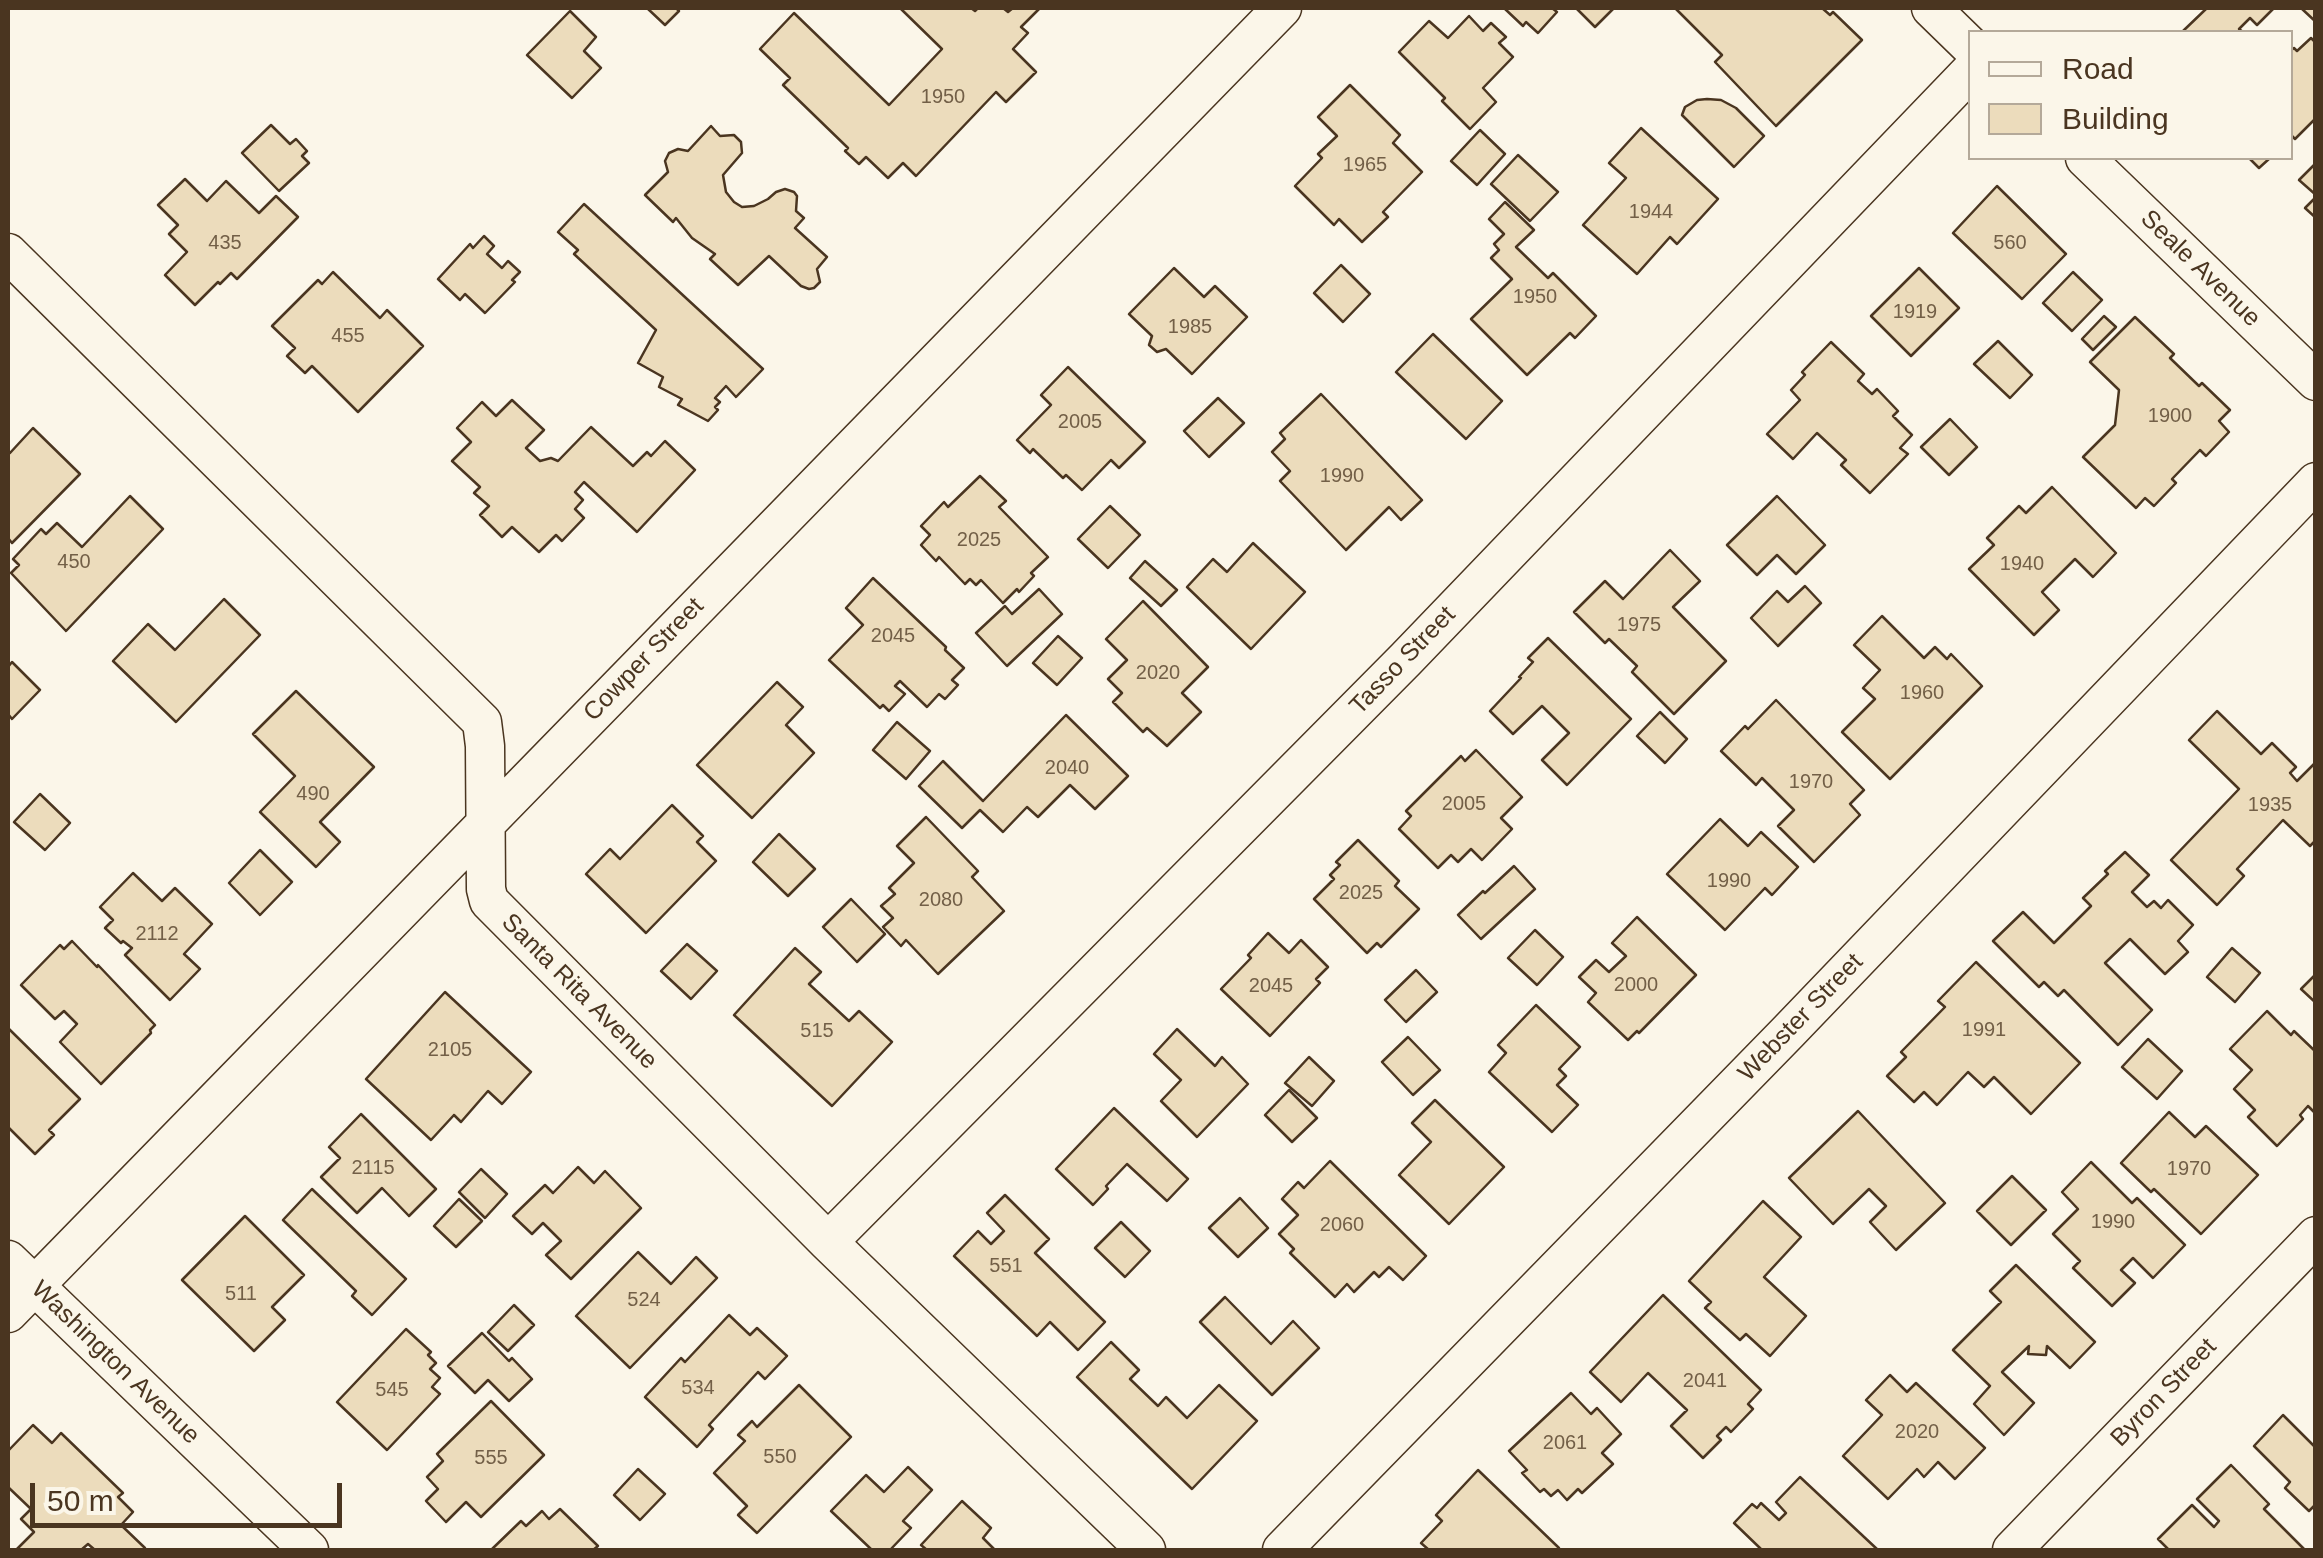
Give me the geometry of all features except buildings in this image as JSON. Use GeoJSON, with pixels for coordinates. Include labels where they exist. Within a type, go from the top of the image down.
{"type":"FeatureCollection","features":[{"type":"Feature","properties":{"kind":"street","name":"Cowper Street"},"geometry":{"type":"LineString","coordinates":[[8,1313],[21,1272],[485,824],[1282,8]]}},
{"type":"Feature","properties":{"kind":"street"},"geometry":{"type":"LineString","coordinates":[[1932,8],[1968,44]]}},
{"type":"Feature","properties":{"kind":"street","name":"Tasso Street"},"geometry":{"type":"LineString","coordinates":[[828,1242],[1406,659],[1968,74]]}},
{"type":"Feature","properties":{"kind":"street","name":"Seale Avenue"},"geometry":{"type":"LineString","coordinates":[[2087,160],[2316,381]]}},
{"type":"Feature","properties":{"kind":"street","name":"Santa Rita Avenue"},"geometry":{"type":"LineString","coordinates":[[8,253],[482,722],[486,746],[489,901],[828,1242],[1146,1550]]}},
{"type":"Feature","properties":{"kind":"street","name":"Webster Street"},"geometry":{"type":"LineString","coordinates":[[1282,1550],[1788,1032],[2316,482]]}},
{"type":"Feature","properties":{"kind":"street","name":"Byron Street"},"geometry":{"type":"LineString","coordinates":[[2012,1550],[2316,1236]]}},
{"type":"Feature","properties":{"kind":"street","name":"Washington Avenue"},"geometry":{"type":"LineString","coordinates":[[21,1272],[310,1550]]}}]}
